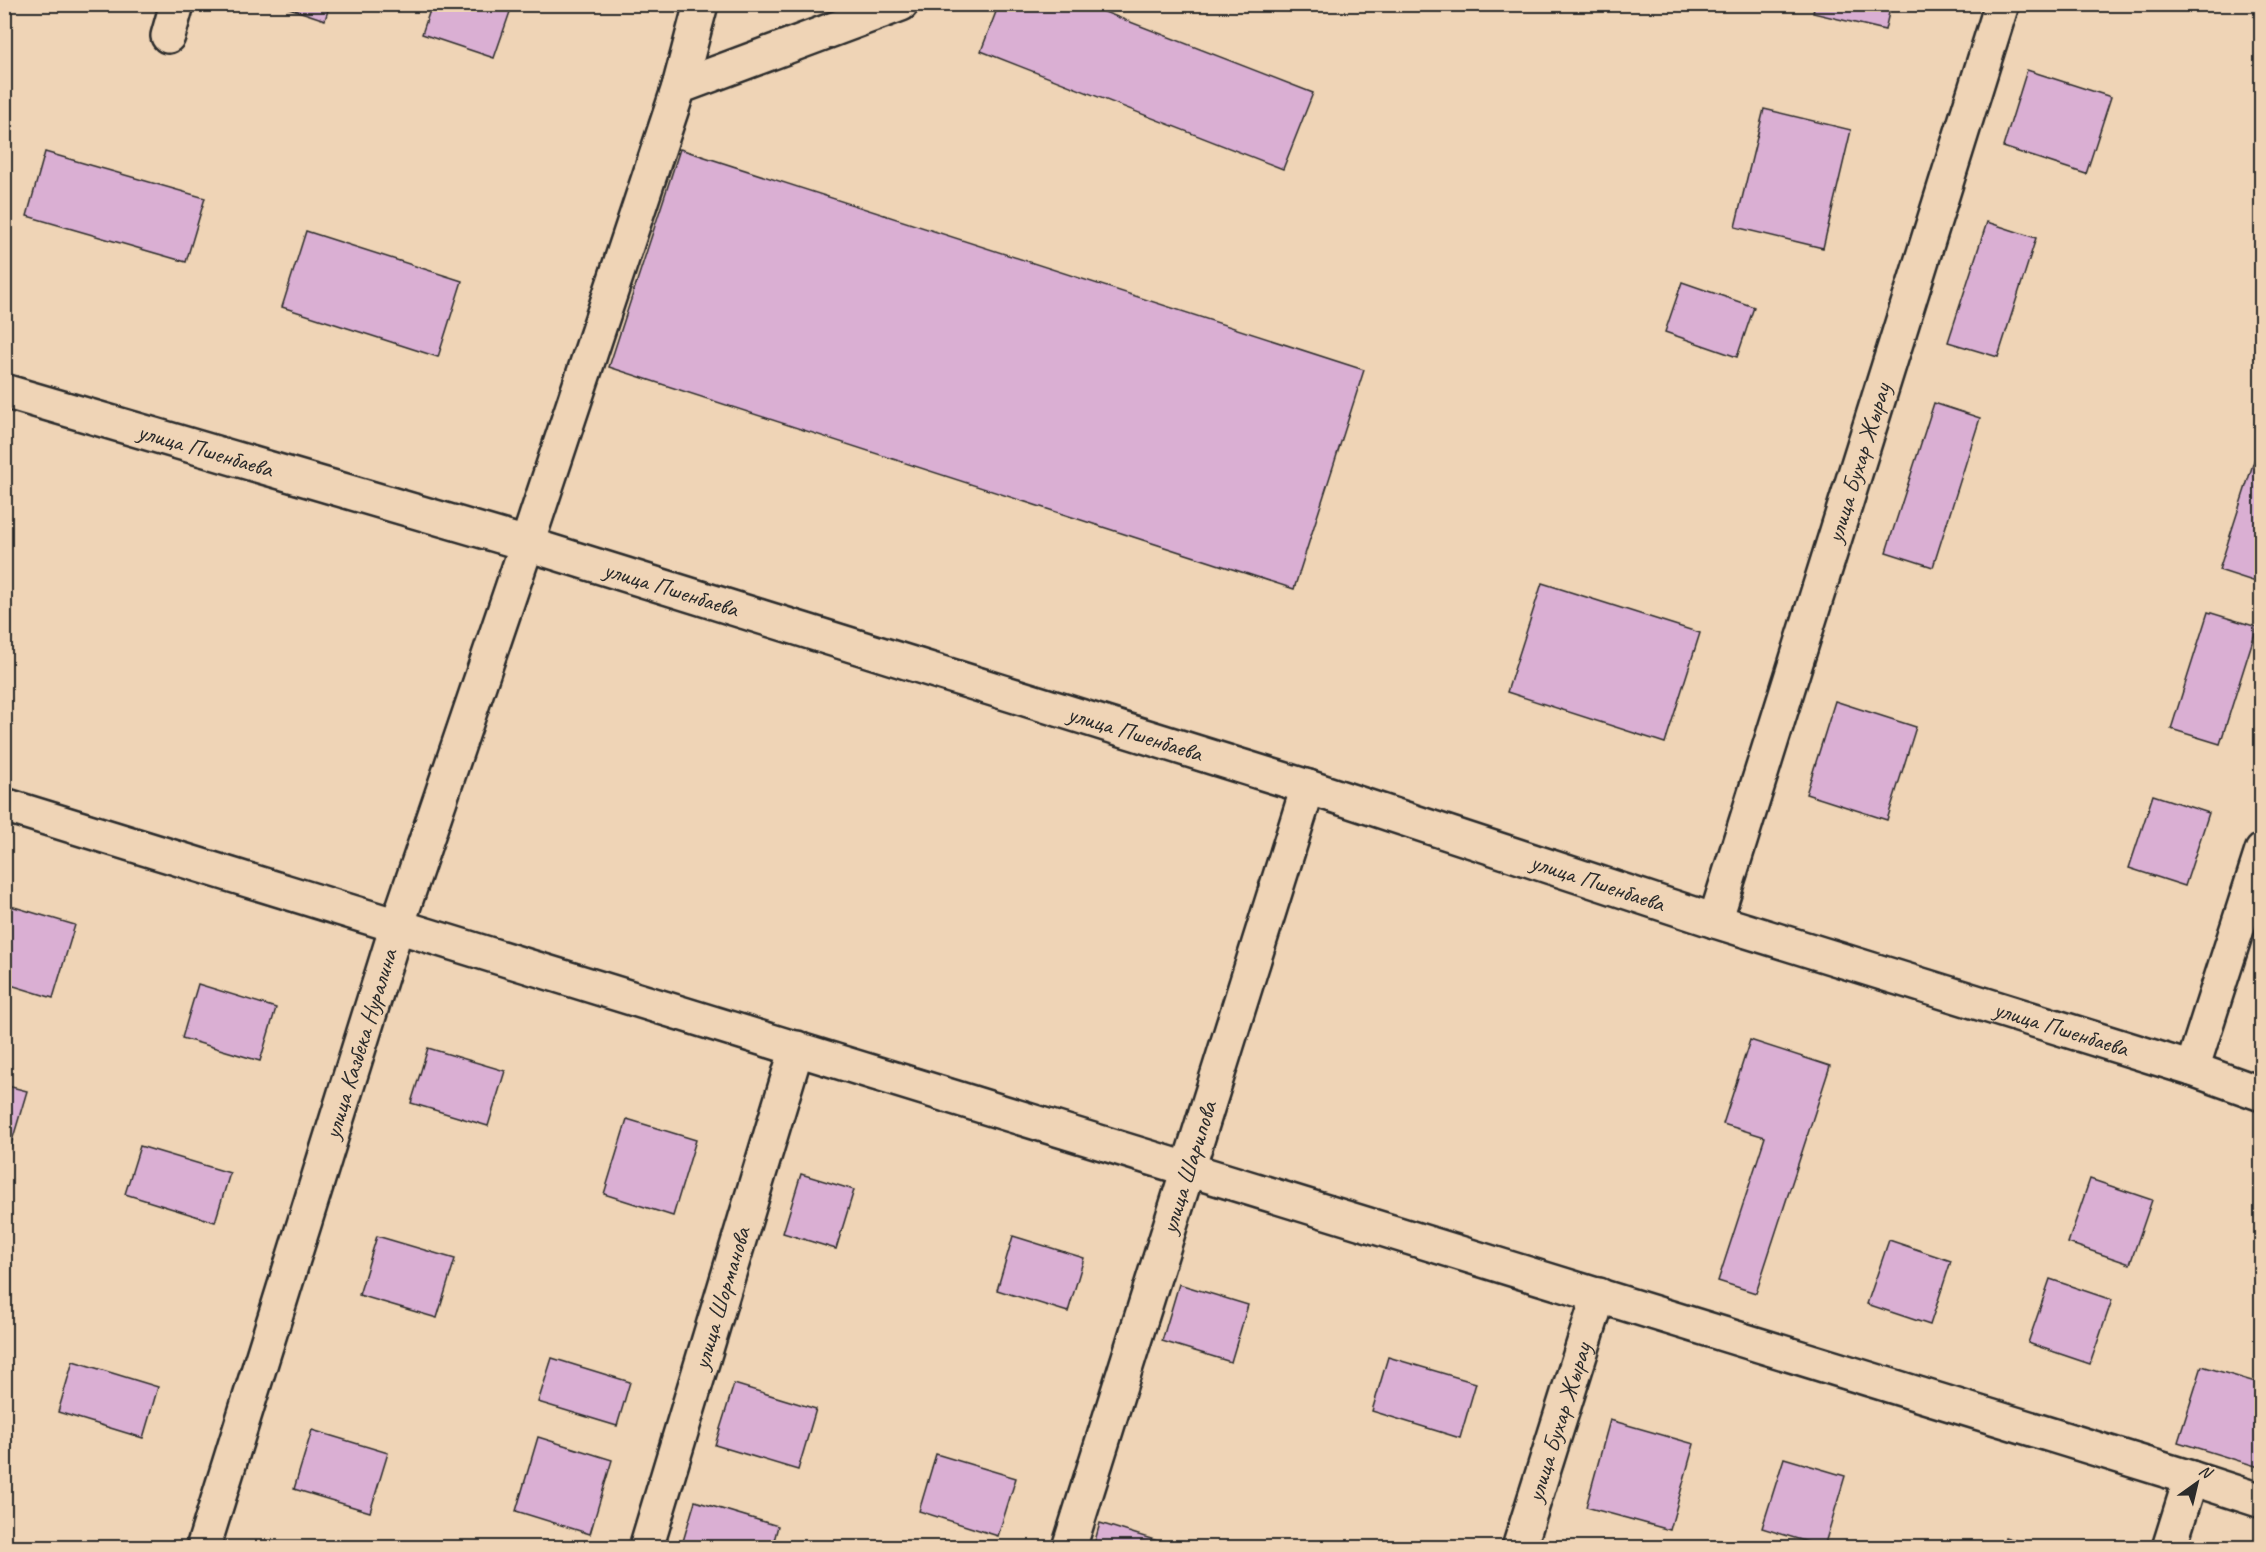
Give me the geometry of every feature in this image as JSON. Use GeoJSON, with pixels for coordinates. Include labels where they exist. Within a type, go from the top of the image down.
{"type":"FeatureCollection","features":[{"type":"Feature","properties":{"kind":"street"},"geometry":{"type":"LineString","coordinates":[[168,36],[177,4]]}},
{"type":"Feature","properties":{"kind":"street","name":"улица Казбека Нуралина"},"geometry":{"type":"LineString","coordinates":[[203,1548],[397,926],[679,87],[701,4]]}},
{"type":"Feature","properties":{"kind":"street"},"geometry":{"type":"LineString","coordinates":[[679,87],[901,4]]}},
{"type":"Feature","properties":{"kind":"street","name":"улица Бухар Жырау"},"geometry":{"type":"LineString","coordinates":[[1714,921],[2002,4]]}},
{"type":"Feature","properties":{"kind":"street","name":"улица Пшенбаева"},"geometry":{"type":"LineString","coordinates":[[4,391],[527,544],[1308,787],[1714,921],[2192,1069],[2262,1094]]}},
{"type":"Feature","properties":{"kind":"street","name":"улица Шарипова"},"geometry":{"type":"LineString","coordinates":[[1069,1548],[1308,787]]}},
{"type":"Feature","properties":{"kind":"street"},"geometry":{"type":"LineString","coordinates":[[4,805],[2262,1501]]}},
{"type":"Feature","properties":{"kind":"street"},"geometry":{"type":"LineString","coordinates":[[2192,1069],[2262,851]]}},
{"type":"Feature","properties":{"kind":"street","name":"улица Шорманова"},"geometry":{"type":"LineString","coordinates":[[646,1548],[797,1048]]}},
{"type":"Feature","properties":{"kind":"street","name":"улица Бухар Жырау"},"geometry":{"type":"LineString","coordinates":[[1519,1548],[1599,1295]]}},
{"type":"Feature","properties":{"kind":"street"},"geometry":{"type":"LineString","coordinates":[[2169,1548],[2191,1478]]}},
{"type":"Feature","properties":{"kind":"building"},"geometry":{"type":"Polygon","coordinates":[[[277,4],[330,4],[325,20],[277,4]]]}},
{"type":"Feature","properties":{"kind":"building"},"geometry":{"type":"Polygon","coordinates":[[[432,4],[499,4],[511,9],[494,58],[422,34],[432,4]]]}},
{"type":"Feature","properties":{"kind":"building"},"geometry":{"type":"Polygon","coordinates":[[[999,4],[1084,4],[1313,93],[1283,169],[981,51],[999,4]]]}},
{"type":"Feature","properties":{"kind":"building"},"geometry":{"type":"Polygon","coordinates":[[[1815,4],[1891,4],[1885,30],[1813,13],[1815,4]]]}},
{"type":"Feature","properties":{"kind":"building"},"geometry":{"type":"Polygon","coordinates":[[[2027,70],[2111,97],[2086,174],[2003,147],[2027,70]]]}},
{"type":"Feature","properties":{"kind":"building"},"geometry":{"type":"Polygon","coordinates":[[[1764,109],[1851,130],[1823,248],[1735,227],[1764,109]]]}},
{"type":"Feature","properties":{"kind":"building"},"geometry":{"type":"Polygon","coordinates":[[[680,149],[1364,370],[1294,589],[609,367],[680,149]]]}},
{"type":"Feature","properties":{"kind":"building"},"geometry":{"type":"Polygon","coordinates":[[[45,152],[205,198],[186,262],[27,216],[45,152]]]}},
{"type":"Feature","properties":{"kind":"building"},"geometry":{"type":"Polygon","coordinates":[[[1987,222],[2036,238],[1998,357],[1948,342],[1987,222]]]}},
{"type":"Feature","properties":{"kind":"building"},"geometry":{"type":"Polygon","coordinates":[[[306,231],[462,281],[438,357],[282,307],[306,231]]]}},
{"type":"Feature","properties":{"kind":"building"},"geometry":{"type":"Polygon","coordinates":[[[1682,282],[1754,307],[1737,357],[1665,332],[1682,282]]]}},
{"type":"Feature","properties":{"kind":"building"},"geometry":{"type":"Polygon","coordinates":[[[1934,403],[1980,418],[1933,567],[1886,552],[1934,403]]]}},
{"type":"Feature","properties":{"kind":"building"},"geometry":{"type":"Polygon","coordinates":[[[2262,436],[2262,584],[2219,570],[2262,436]]]}},
{"type":"Feature","properties":{"kind":"building"},"geometry":{"type":"Polygon","coordinates":[[[1542,583],[1700,633],[1665,743],[1507,692],[1542,583]]]}},
{"type":"Feature","properties":{"kind":"building"},"geometry":{"type":"Polygon","coordinates":[[[2208,612],[2257,627],[2220,744],[2171,729],[2208,612]]]}},
{"type":"Feature","properties":{"kind":"building"},"geometry":{"type":"Polygon","coordinates":[[[1835,701],[1916,727],[1887,820],[1806,794],[1835,701]]]}},
{"type":"Feature","properties":{"kind":"building"},"geometry":{"type":"Polygon","coordinates":[[[2153,795],[2209,813],[2185,886],[2129,868],[2153,795]]]}},
{"type":"Feature","properties":{"kind":"building"},"geometry":{"type":"Polygon","coordinates":[[[4,904],[75,925],[53,998],[4,983],[4,904]]]}},
{"type":"Feature","properties":{"kind":"building"},"geometry":{"type":"Polygon","coordinates":[[[198,984],[276,1008],[260,1061],[182,1038],[198,984]]]}},
{"type":"Feature","properties":{"kind":"building"},"geometry":{"type":"Polygon","coordinates":[[[1750,1040],[1830,1066],[1756,1293],[1718,1281],[1765,1137],[1723,1124],[1750,1040]]]}},
{"type":"Feature","properties":{"kind":"building"},"geometry":{"type":"Polygon","coordinates":[[[428,1048],[505,1071],[488,1126],[411,1103],[428,1048]]]}},
{"type":"Feature","properties":{"kind":"building"},"geometry":{"type":"Polygon","coordinates":[[[4,1085],[27,1091],[7,1158],[4,1157],[4,1085]]]}},
{"type":"Feature","properties":{"kind":"building"},"geometry":{"type":"Polygon","coordinates":[[[627,1119],[696,1140],[673,1216],[604,1194],[627,1119]]]}},
{"type":"Feature","properties":{"kind":"building"},"geometry":{"type":"Polygon","coordinates":[[[140,1146],[230,1173],[215,1222],[125,1194],[140,1146]]]}},
{"type":"Feature","properties":{"kind":"building"},"geometry":{"type":"Polygon","coordinates":[[[801,1174],[854,1190],[836,1249],[783,1233],[801,1174]]]}},
{"type":"Feature","properties":{"kind":"building"},"geometry":{"type":"Polygon","coordinates":[[[2090,1179],[2152,1200],[2130,1264],[2068,1243],[2090,1179]]]}},
{"type":"Feature","properties":{"kind":"building"},"geometry":{"type":"Polygon","coordinates":[[[377,1236],[455,1259],[437,1318],[359,1295],[377,1236]]]}},
{"type":"Feature","properties":{"kind":"building"},"geometry":{"type":"Polygon","coordinates":[[[1013,1236],[1084,1258],[1068,1312],[997,1290],[1013,1236]]]}},
{"type":"Feature","properties":{"kind":"building"},"geometry":{"type":"Polygon","coordinates":[[[1889,1240],[1951,1261],[1930,1325],[1867,1304],[1889,1240]]]}},
{"type":"Feature","properties":{"kind":"building"},"geometry":{"type":"Polygon","coordinates":[[[2050,1279],[2112,1300],[2090,1364],[2028,1343],[2050,1279]]]}},
{"type":"Feature","properties":{"kind":"building"},"geometry":{"type":"Polygon","coordinates":[[[1179,1284],[1248,1305],[1231,1362],[1162,1341],[1179,1284]]]}},
{"type":"Feature","properties":{"kind":"building"},"geometry":{"type":"Polygon","coordinates":[[[1388,1357],[1476,1383],[1460,1438],[1372,1411],[1388,1357]]]}},
{"type":"Feature","properties":{"kind":"building"},"geometry":{"type":"Polygon","coordinates":[[[552,1358],[630,1382],[617,1426],[538,1402],[552,1358]]]}},
{"type":"Feature","properties":{"kind":"building"},"geometry":{"type":"Polygon","coordinates":[[[73,1361],[158,1387],[143,1438],[58,1412],[73,1361]]]}},
{"type":"Feature","properties":{"kind":"building"},"geometry":{"type":"Polygon","coordinates":[[[2202,1366],[2262,1384],[2262,1468],[2178,1442],[2202,1366]]]}},
{"type":"Feature","properties":{"kind":"building"},"geometry":{"type":"Polygon","coordinates":[[[734,1384],[816,1409],[798,1470],[715,1445],[734,1384]]]}},
{"type":"Feature","properties":{"kind":"building"},"geometry":{"type":"Polygon","coordinates":[[[1610,1420],[1694,1444],[1670,1530],[1586,1507],[1610,1420]]]}},
{"type":"Feature","properties":{"kind":"building"},"geometry":{"type":"Polygon","coordinates":[[[312,1430],[388,1453],[370,1512],[294,1489],[312,1430]]]}},
{"type":"Feature","properties":{"kind":"building"},"geometry":{"type":"Polygon","coordinates":[[[538,1437],[612,1460],[590,1534],[516,1511],[538,1437]]]}},
{"type":"Feature","properties":{"kind":"building"},"geometry":{"type":"Polygon","coordinates":[[[936,1454],[1016,1478],[998,1536],[919,1511],[936,1454]]]}},
{"type":"Feature","properties":{"kind":"building"},"geometry":{"type":"Polygon","coordinates":[[[1784,1458],[1845,1476],[1824,1547],[1762,1528],[1784,1458]]]}},
{"type":"Feature","properties":{"kind":"building"},"geometry":{"type":"Polygon","coordinates":[[[695,1501],[778,1526],[772,1548],[681,1548],[695,1501]]]}},
{"type":"Feature","properties":{"kind":"building"},"geometry":{"type":"Polygon","coordinates":[[[1100,1523],[1161,1542],[1160,1548],[1093,1548],[1100,1523]]]}},
{"type":"Feature","properties":{"kind":"building"},"geometry":{"type":"Polygon","coordinates":[[[2005,1537],[2040,1548],[2002,1548],[2005,1537]]]}},
{"type":"Feature","properties":{"kind":"building"},"geometry":{"type":"Polygon","coordinates":[[[49,1543],[63,1548],[47,1548],[49,1543]]]}}]}
